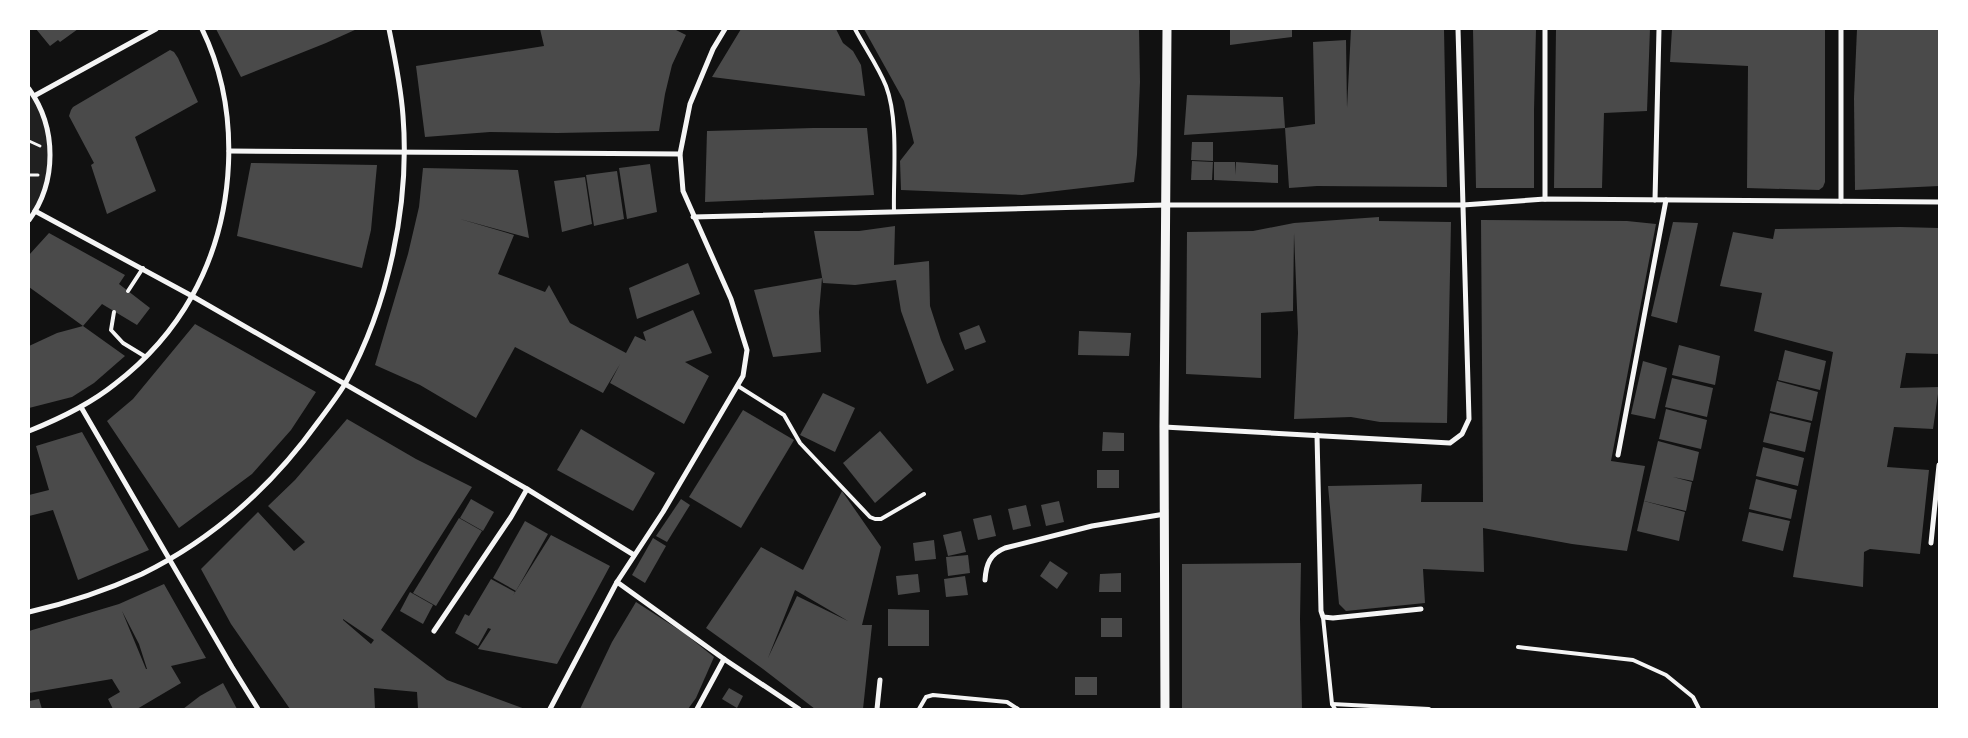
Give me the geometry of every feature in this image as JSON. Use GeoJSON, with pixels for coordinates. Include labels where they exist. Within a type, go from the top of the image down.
{"type":"FeatureCollection","features":[{"type":"Feature","properties":{"kind":"street"},"geometry":{"type":"LineString","coordinates":[[34,96],[156,29]]}},
{"type":"Feature","properties":{"kind":"street"},"geometry":{"type":"LineString","coordinates":[[29,431],[81,408],[115,385],[146,357],[177,319],[192,296],[207,264],[219,227],[226,189],[229,151],[225,103],[220,79],[202,29]]}},
{"type":"Feature","properties":{"kind":"street"},"geometry":{"type":"LineString","coordinates":[[29,612],[87,597],[143,573],[169,559],[228,519],[273,478],[302,445],[345,384],[377,311],[390,266],[402,203],[404,152],[400,88],[389,29]]}},
{"type":"Feature","properties":{"kind":"street"},"geometry":{"type":"LineString","coordinates":[[550,709],[617,582],[663,512],[738,386],[742,376],[747,350],[731,299],[683,191],[680,154],[690,104],[713,49],[724,29]]}},
{"type":"Feature","properties":{"kind":"street"},"geometry":{"type":"LineString","coordinates":[[1165,709],[1164,427],[1167,29]]}},
{"type":"Feature","properties":{"kind":"street"},"geometry":{"type":"LineString","coordinates":[[1164,427],[1450,443],[1462,434],[1469,419],[1458,29]]}},
{"type":"Feature","properties":{"kind":"street"},"geometry":{"type":"LineString","coordinates":[[1545,29],[1545,199]]}},
{"type":"Feature","properties":{"kind":"street"},"geometry":{"type":"LineString","coordinates":[[1655,200],[1659,29]]}},
{"type":"Feature","properties":{"kind":"street"},"geometry":{"type":"LineString","coordinates":[[1841,29],[1841,201]]}},
{"type":"Feature","properties":{"kind":"street"},"geometry":{"type":"LineString","coordinates":[[29,89],[43,114],[50,154],[49,174],[44,193],[29,220]]}},
{"type":"Feature","properties":{"kind":"street"},"geometry":{"type":"LineString","coordinates":[[229,151],[680,154]]}},
{"type":"Feature","properties":{"kind":"street"},"geometry":{"type":"LineString","coordinates":[[693,216],[1166,206],[1462,204],[1545,199],[1939,202]]}},
{"type":"Feature","properties":{"kind":"street"},"geometry":{"type":"LineString","coordinates":[[1618,456],[1666,200]]}},
{"type":"Feature","properties":{"kind":"street"},"geometry":{"type":"LineString","coordinates":[[35,211],[192,296],[527,489],[634,554]]}},
{"type":"Feature","properties":{"kind":"street"},"geometry":{"type":"LineString","coordinates":[[81,408],[258,709]]}},
{"type":"Feature","properties":{"kind":"street"},"geometry":{"type":"LineString","coordinates":[[1317,435],[1321,611],[1323,617],[1333,618],[1421,609]]}},
{"type":"Feature","properties":{"kind":"street"},"geometry":{"type":"LineString","coordinates":[[1931,543],[1939,465]]}},
{"type":"Feature","properties":{"kind":"street"},"geometry":{"type":"LineString","coordinates":[[434,631],[511,517],[527,489]]}},
{"type":"Feature","properties":{"kind":"street"},"geometry":{"type":"LineString","coordinates":[[985,580],[986,566],[991,558],[996,552],[1005,548],[1092,526],[1164,514]]}},
{"type":"Feature","properties":{"kind":"street"},"geometry":{"type":"LineString","coordinates":[[617,582],[724,659],[799,709]]}},
{"type":"Feature","properties":{"kind":"street"},"geometry":{"type":"LineString","coordinates":[[698,709],[724,659]]}},
{"type":"Feature","properties":{"kind":"street"},"geometry":{"type":"LineString","coordinates":[[876,709],[880,680]]}},
{"type":"Feature","properties":{"kind":"lane"},"geometry":{"type":"LineString","coordinates":[[855,29],[886,86],[890,101],[893,120],[894,212]]}},
{"type":"Feature","properties":{"kind":"lane"},"geometry":{"type":"LineString","coordinates":[[128,291],[143,268]]}},
{"type":"Feature","properties":{"kind":"lane"},"geometry":{"type":"LineString","coordinates":[[114,312],[111,330],[123,342],[146,357]]}},
{"type":"Feature","properties":{"kind":"lane"},"geometry":{"type":"LineString","coordinates":[[738,386],[784,415],[800,443],[870,517],[881,519],[924,494]]}},
{"type":"Feature","properties":{"kind":"lane"},"geometry":{"type":"LineString","coordinates":[[1323,617],[1332,704],[1335,709]]}},
{"type":"Feature","properties":{"kind":"lane"},"geometry":{"type":"LineString","coordinates":[[1518,646],[1633,660],[1666,676],[1693,697],[1698,709]]}},
{"type":"Feature","properties":{"kind":"lane"},"geometry":{"type":"LineString","coordinates":[[919,709],[926,697],[933,695],[1007,702],[1018,709]]}},
{"type":"Feature","properties":{"kind":"lane"},"geometry":{"type":"LineString","coordinates":[[1332,704],[1429,709]]}},
{"type":"Feature","properties":{"kind":"shaded area"},"geometry":{"type":"Polygon","coordinates":[[[29,89],[43,114],[50,154],[44,193],[29,220],[29,89]]]}},
{"type":"Feature","properties":{"kind":"building"},"geometry":{"type":"Polygon","coordinates":[[[36,29],[78,29],[60,42],[58,40],[50,46],[36,29]]]}},
{"type":"Feature","properties":{"kind":"building"},"geometry":{"type":"Polygon","coordinates":[[[216,29],[357,29],[241,77],[216,29]]]}},
{"type":"Feature","properties":{"kind":"building"},"geometry":{"type":"Polygon","coordinates":[[[540,29],[674,29],[686,35],[672,65],[659,131],[490,132],[425,137],[416,66],[544,46],[540,29]]]}},
{"type":"Feature","properties":{"kind":"building"},"geometry":{"type":"Polygon","coordinates":[[[741,29],[836,29],[843,43],[853,51],[861,65],[865,96],[712,77],[741,29]]]}},
{"type":"Feature","properties":{"kind":"building"},"geometry":{"type":"Polygon","coordinates":[[[864,29],[1139,29],[1140,82],[1134,182],[1022,195],[901,190],[900,161],[914,143],[904,101],[864,29]]]}},
{"type":"Feature","properties":{"kind":"building"},"geometry":{"type":"Polygon","coordinates":[[[1230,29],[1292,29],[1292,37],[1230,45],[1230,29]]]}},
{"type":"Feature","properties":{"kind":"building"},"geometry":{"type":"Polygon","coordinates":[[[1351,29],[1444,29],[1447,187],[1317,186],[1289,188],[1285,128],[1315,124],[1313,42],[1346,40],[1347,108],[1351,29]]]}},
{"type":"Feature","properties":{"kind":"building"},"geometry":{"type":"Polygon","coordinates":[[[1473,29],[1536,29],[1534,188],[1476,188],[1473,29]]]}},
{"type":"Feature","properties":{"kind":"building"},"geometry":{"type":"Polygon","coordinates":[[[1556,29],[1650,29],[1647,111],[1604,113],[1602,188],[1554,188],[1556,29]]]}},
{"type":"Feature","properties":{"kind":"building"},"geometry":{"type":"Polygon","coordinates":[[[1672,29],[1825,29],[1825,182],[1823,187],[1819,190],[1747,188],[1748,66],[1670,62],[1672,29]]]}},
{"type":"Feature","properties":{"kind":"building"},"geometry":{"type":"Polygon","coordinates":[[[1857,29],[1939,29],[1939,186],[1855,190],[1854,98],[1857,29]]]}},
{"type":"Feature","properties":{"kind":"building"},"geometry":{"type":"Polygon","coordinates":[[[170,50],[178,58],[198,102],[135,137],[156,191],[107,214],[91,165],[94,163],[69,116],[71,110],[73,107],[170,50]]]}},
{"type":"Feature","properties":{"kind":"building"},"geometry":{"type":"Polygon","coordinates":[[[1187,95],[1283,97],[1285,128],[1184,135],[1187,95]]]}},
{"type":"Feature","properties":{"kind":"building"},"geometry":{"type":"Polygon","coordinates":[[[867,128],[874,195],[705,202],[707,131],[867,128]]]}},
{"type":"Feature","properties":{"kind":"building"},"geometry":{"type":"Polygon","coordinates":[[[1192,142],[1213,142],[1213,161],[1191,160],[1192,142]]]}},
{"type":"Feature","properties":{"kind":"building"},"geometry":{"type":"Polygon","coordinates":[[[1192,161],[1213,162],[1212,180],[1191,180],[1192,161]]]}},
{"type":"Feature","properties":{"kind":"building"},"geometry":{"type":"Polygon","coordinates":[[[1214,162],[1235,162],[1235,175],[1236,162],[1278,165],[1278,183],[1214,180],[1214,162]]]}},
{"type":"Feature","properties":{"kind":"building"},"geometry":{"type":"Polygon","coordinates":[[[251,163],[377,165],[371,230],[362,268],[237,236],[251,163]]]}},
{"type":"Feature","properties":{"kind":"building"},"geometry":{"type":"Polygon","coordinates":[[[650,164],[657,212],[627,219],[619,168],[650,164]]]}},
{"type":"Feature","properties":{"kind":"building"},"geometry":{"type":"Polygon","coordinates":[[[423,168],[518,170],[529,238],[460,219],[514,235],[498,274],[545,292],[549,285],[570,323],[626,353],[635,336],[646,341],[643,332],[693,310],[712,353],[685,362],[709,376],[684,424],[610,383],[620,364],[603,393],[515,347],[476,418],[420,385],[375,365],[408,254],[419,207],[423,168]]]}},
{"type":"Feature","properties":{"kind":"building"},"geometry":{"type":"Polygon","coordinates":[[[617,171],[624,219],[594,226],[586,175],[617,171]]]}},
{"type":"Feature","properties":{"kind":"building"},"geometry":{"type":"Polygon","coordinates":[[[585,177],[592,224],[562,232],[554,181],[585,177]]]}},
{"type":"Feature","properties":{"kind":"building"},"geometry":{"type":"Polygon","coordinates":[[[1379,217],[1379,221],[1451,222],[1447,423],[1380,422],[1351,417],[1294,419],[1298,333],[1294,233],[1293,311],[1261,313],[1261,378],[1186,374],[1187,232],[1253,231],[1294,223],[1379,217]]]}},
{"type":"Feature","properties":{"kind":"building"},"geometry":{"type":"Polygon","coordinates":[[[1481,220],[1627,221],[1656,224],[1611,461],[1645,466],[1627,551],[1572,544],[1483,528],[1484,572],[1423,569],[1425,603],[1346,611],[1339,604],[1328,486],[1422,484],[1421,502],[1483,502],[1481,220]]]}},
{"type":"Feature","properties":{"kind":"building"},"geometry":{"type":"Polygon","coordinates":[[[1673,222],[1698,223],[1677,323],[1651,316],[1673,222]]]}},
{"type":"Feature","properties":{"kind":"building"},"geometry":{"type":"Polygon","coordinates":[[[895,226],[894,265],[929,261],[930,306],[941,340],[954,370],[927,384],[901,311],[896,280],[855,285],[823,283],[814,231],[859,231],[895,226]]]}},
{"type":"Feature","properties":{"kind":"building"},"geometry":{"type":"Polygon","coordinates":[[[1939,228],[1939,354],[1906,353],[1900,388],[1939,387],[1933,429],[1894,427],[1887,467],[1929,470],[1920,554],[1870,549],[1864,552],[1863,587],[1793,577],[1833,352],[1754,331],[1762,293],[1720,286],[1733,232],[1773,239],[1775,229],[1939,228]]]}},
{"type":"Feature","properties":{"kind":"building"},"geometry":{"type":"Polygon","coordinates":[[[49,233],[125,275],[119,284],[150,308],[137,325],[102,304],[83,326],[29,287],[29,255],[49,233]]]}},
{"type":"Feature","properties":{"kind":"building"},"geometry":{"type":"Polygon","coordinates":[[[688,263],[700,294],[637,319],[629,288],[688,263]]]}},
{"type":"Feature","properties":{"kind":"building"},"geometry":{"type":"Polygon","coordinates":[[[822,278],[819,312],[821,352],[773,357],[754,290],[822,278]]]}},
{"type":"Feature","properties":{"kind":"building"},"geometry":{"type":"Polygon","coordinates":[[[195,324],[316,392],[291,430],[252,474],[179,528],[107,421],[133,399],[195,324]]]}},
{"type":"Feature","properties":{"kind":"building"},"geometry":{"type":"Polygon","coordinates":[[[979,325],[986,342],[965,350],[959,333],[979,325]]]}},
{"type":"Feature","properties":{"kind":"building"},"geometry":{"type":"Polygon","coordinates":[[[83,326],[125,356],[94,383],[72,397],[29,408],[29,346],[57,333],[83,326]]]}},
{"type":"Feature","properties":{"kind":"building"},"geometry":{"type":"Polygon","coordinates":[[[1079,331],[1131,333],[1129,356],[1078,355],[1079,331]]]}},
{"type":"Feature","properties":{"kind":"building"},"geometry":{"type":"Polygon","coordinates":[[[1679,345],[1720,356],[1715,385],[1672,375],[1679,345]]]}},
{"type":"Feature","properties":{"kind":"building"},"geometry":{"type":"Polygon","coordinates":[[[1785,350],[1826,361],[1820,390],[1778,380],[1785,350]]]}},
{"type":"Feature","properties":{"kind":"building"},"geometry":{"type":"Polygon","coordinates":[[[1643,361],[1667,368],[1655,419],[1631,414],[1643,361]]]}},
{"type":"Feature","properties":{"kind":"building"},"geometry":{"type":"Polygon","coordinates":[[[1672,378],[1713,388],[1707,417],[1665,407],[1672,378]]]}},
{"type":"Feature","properties":{"kind":"building"},"geometry":{"type":"Polygon","coordinates":[[[1777,381],[1818,392],[1812,421],[1770,411],[1777,381]]]}},
{"type":"Feature","properties":{"kind":"building"},"geometry":{"type":"Polygon","coordinates":[[[823,393],[855,408],[835,452],[800,435],[823,393]]]}},
{"type":"Feature","properties":{"kind":"building"},"geometry":{"type":"Polygon","coordinates":[[[1666,409],[1707,420],[1701,449],[1659,439],[1666,409]]]}},
{"type":"Feature","properties":{"kind":"building"},"geometry":{"type":"Polygon","coordinates":[[[743,410],[794,440],[741,528],[689,497],[743,410]]]}},
{"type":"Feature","properties":{"kind":"building"},"geometry":{"type":"Polygon","coordinates":[[[1770,413],[1811,423],[1805,452],[1763,442],[1770,413]]]}},
{"type":"Feature","properties":{"kind":"building"},"geometry":{"type":"Polygon","coordinates":[[[347,419],[416,459],[472,487],[381,630],[447,680],[525,709],[418,709],[417,692],[374,688],[375,709],[290,709],[231,624],[201,569],[258,512],[294,551],[305,542],[268,506],[295,480],[347,419]],[[343,619],[371,644],[374,640],[343,619]]]}},
{"type":"Feature","properties":{"kind":"building"},"geometry":{"type":"Polygon","coordinates":[[[581,429],[655,473],[633,511],[557,470],[581,429]]]}},
{"type":"Feature","properties":{"kind":"building"},"geometry":{"type":"Polygon","coordinates":[[[880,431],[913,470],[875,503],[843,463],[880,431]]]}},
{"type":"Feature","properties":{"kind":"building"},"geometry":{"type":"Polygon","coordinates":[[[82,432],[149,550],[78,580],[53,510],[29,516],[29,495],[49,490],[36,446],[82,432]]]}},
{"type":"Feature","properties":{"kind":"building"},"geometry":{"type":"Polygon","coordinates":[[[1103,432],[1124,433],[1124,451],[1102,451],[1103,432]]]}},
{"type":"Feature","properties":{"kind":"building"},"geometry":{"type":"Polygon","coordinates":[[[1658,441],[1699,452],[1693,481],[1673,477],[1692,482],[1686,511],[1644,501],[1658,441]]]}},
{"type":"Feature","properties":{"kind":"building"},"geometry":{"type":"Polygon","coordinates":[[[1763,447],[1804,458],[1798,486],[1756,476],[1763,447]]]}},
{"type":"Feature","properties":{"kind":"building"},"geometry":{"type":"Polygon","coordinates":[[[1097,470],[1119,470],[1119,488],[1097,488],[1097,470]]]}},
{"type":"Feature","properties":{"kind":"building"},"geometry":{"type":"Polygon","coordinates":[[[1756,479],[1797,490],[1791,519],[1749,509],[1756,479]]]}},
{"type":"Feature","properties":{"kind":"building"},"geometry":{"type":"Polygon","coordinates":[[[842,491],[881,547],[862,625],[872,625],[863,709],[815,709],[706,628],[761,547],[803,570],[842,491]],[[795,590],[768,658],[797,596],[848,621],[795,590]]]}},
{"type":"Feature","properties":{"kind":"building"},"geometry":{"type":"Polygon","coordinates":[[[471,499],[494,512],[483,531],[460,518],[471,499]]]}},
{"type":"Feature","properties":{"kind":"building"},"geometry":{"type":"Polygon","coordinates":[[[681,499],[690,505],[667,542],[656,536],[681,499]]]}},
{"type":"Feature","properties":{"kind":"building"},"geometry":{"type":"Polygon","coordinates":[[[1059,501],[1064,522],[1046,526],[1041,505],[1059,501]]]}},
{"type":"Feature","properties":{"kind":"building"},"geometry":{"type":"Polygon","coordinates":[[[1644,501],[1685,512],[1679,541],[1637,531],[1644,501]]]}},
{"type":"Feature","properties":{"kind":"building"},"geometry":{"type":"Polygon","coordinates":[[[1026,505],[1031,526],[1013,530],[1008,509],[1026,505]]]}},
{"type":"Feature","properties":{"kind":"building"},"geometry":{"type":"Polygon","coordinates":[[[1749,512],[1790,521],[1783,551],[1742,541],[1749,512]]]}},
{"type":"Feature","properties":{"kind":"building"},"geometry":{"type":"Polygon","coordinates":[[[991,515],[996,536],[978,540],[973,519],[991,515]]]}},
{"type":"Feature","properties":{"kind":"building"},"geometry":{"type":"Polygon","coordinates":[[[459,518],[482,531],[436,606],[413,593],[459,518]]]}},
{"type":"Feature","properties":{"kind":"building"},"geometry":{"type":"Polygon","coordinates":[[[525,521],[548,534],[516,591],[493,578],[525,521]]]}},
{"type":"Feature","properties":{"kind":"building"},"geometry":{"type":"Polygon","coordinates":[[[961,531],[966,552],[948,556],[943,535],[961,531]]]}},
{"type":"Feature","properties":{"kind":"building"},"geometry":{"type":"Polygon","coordinates":[[[551,535],[610,566],[557,664],[478,649],[491,629],[488,628],[478,646],[455,633],[465,614],[469,616],[491,579],[515,592],[512,597],[551,535]]]}},
{"type":"Feature","properties":{"kind":"building"},"geometry":{"type":"Polygon","coordinates":[[[653,538],[666,546],[645,583],[632,575],[653,538]]]}},
{"type":"Feature","properties":{"kind":"building"},"geometry":{"type":"Polygon","coordinates":[[[934,540],[936,559],[915,561],[913,543],[934,540]]]}},
{"type":"Feature","properties":{"kind":"building"},"geometry":{"type":"Polygon","coordinates":[[[968,555],[970,573],[948,576],[946,557],[968,555]]]}},
{"type":"Feature","properties":{"kind":"building"},"geometry":{"type":"Polygon","coordinates":[[[1050,561],[1068,573],[1057,589],[1040,576],[1050,561]]]}},
{"type":"Feature","properties":{"kind":"building"},"geometry":{"type":"Polygon","coordinates":[[[1301,563],[1302,709],[1182,709],[1182,564],[1301,563]]]}},
{"type":"Feature","properties":{"kind":"building"},"geometry":{"type":"Polygon","coordinates":[[[1121,573],[1121,592],[1099,592],[1100,574],[1121,573]]]}},
{"type":"Feature","properties":{"kind":"building"},"geometry":{"type":"Polygon","coordinates":[[[918,574],[920,592],[898,595],[896,576],[918,574]]]}},
{"type":"Feature","properties":{"kind":"building"},"geometry":{"type":"Polygon","coordinates":[[[965,576],[968,595],[946,597],[944,579],[965,576]]]}},
{"type":"Feature","properties":{"kind":"building"},"geometry":{"type":"Polygon","coordinates":[[[164,584],[206,658],[171,666],[181,683],[137,709],[113,709],[108,699],[120,692],[112,679],[29,693],[29,631],[119,604],[164,584]],[[122,611],[147,669],[139,644],[122,611]]]}},
{"type":"Feature","properties":{"kind":"building"},"geometry":{"type":"Polygon","coordinates":[[[410,592],[433,605],[423,624],[400,611],[410,592]]]}},
{"type":"Feature","properties":{"kind":"building"},"geometry":{"type":"Polygon","coordinates":[[[636,602],[684,633],[714,657],[696,698],[688,709],[580,709],[612,642],[636,602]]]}},
{"type":"Feature","properties":{"kind":"building"},"geometry":{"type":"Polygon","coordinates":[[[888,609],[929,610],[929,646],[888,646],[888,609]]]}},
{"type":"Feature","properties":{"kind":"building"},"geometry":{"type":"Polygon","coordinates":[[[1101,618],[1122,618],[1122,637],[1101,637],[1101,618]]]}},
{"type":"Feature","properties":{"kind":"building"},"geometry":{"type":"Polygon","coordinates":[[[1075,677],[1097,677],[1097,695],[1075,695],[1075,677]]]}},
{"type":"Feature","properties":{"kind":"building"},"geometry":{"type":"Polygon","coordinates":[[[223,683],[237,709],[183,709],[200,696],[223,683]]]}},
{"type":"Feature","properties":{"kind":"building"},"geometry":{"type":"Polygon","coordinates":[[[729,688],[743,696],[737,708],[722,699],[729,688]]]}},
{"type":"Feature","properties":{"kind":"building"},"geometry":{"type":"Polygon","coordinates":[[[39,699],[42,709],[29,709],[29,701],[39,699]]]}}]}
